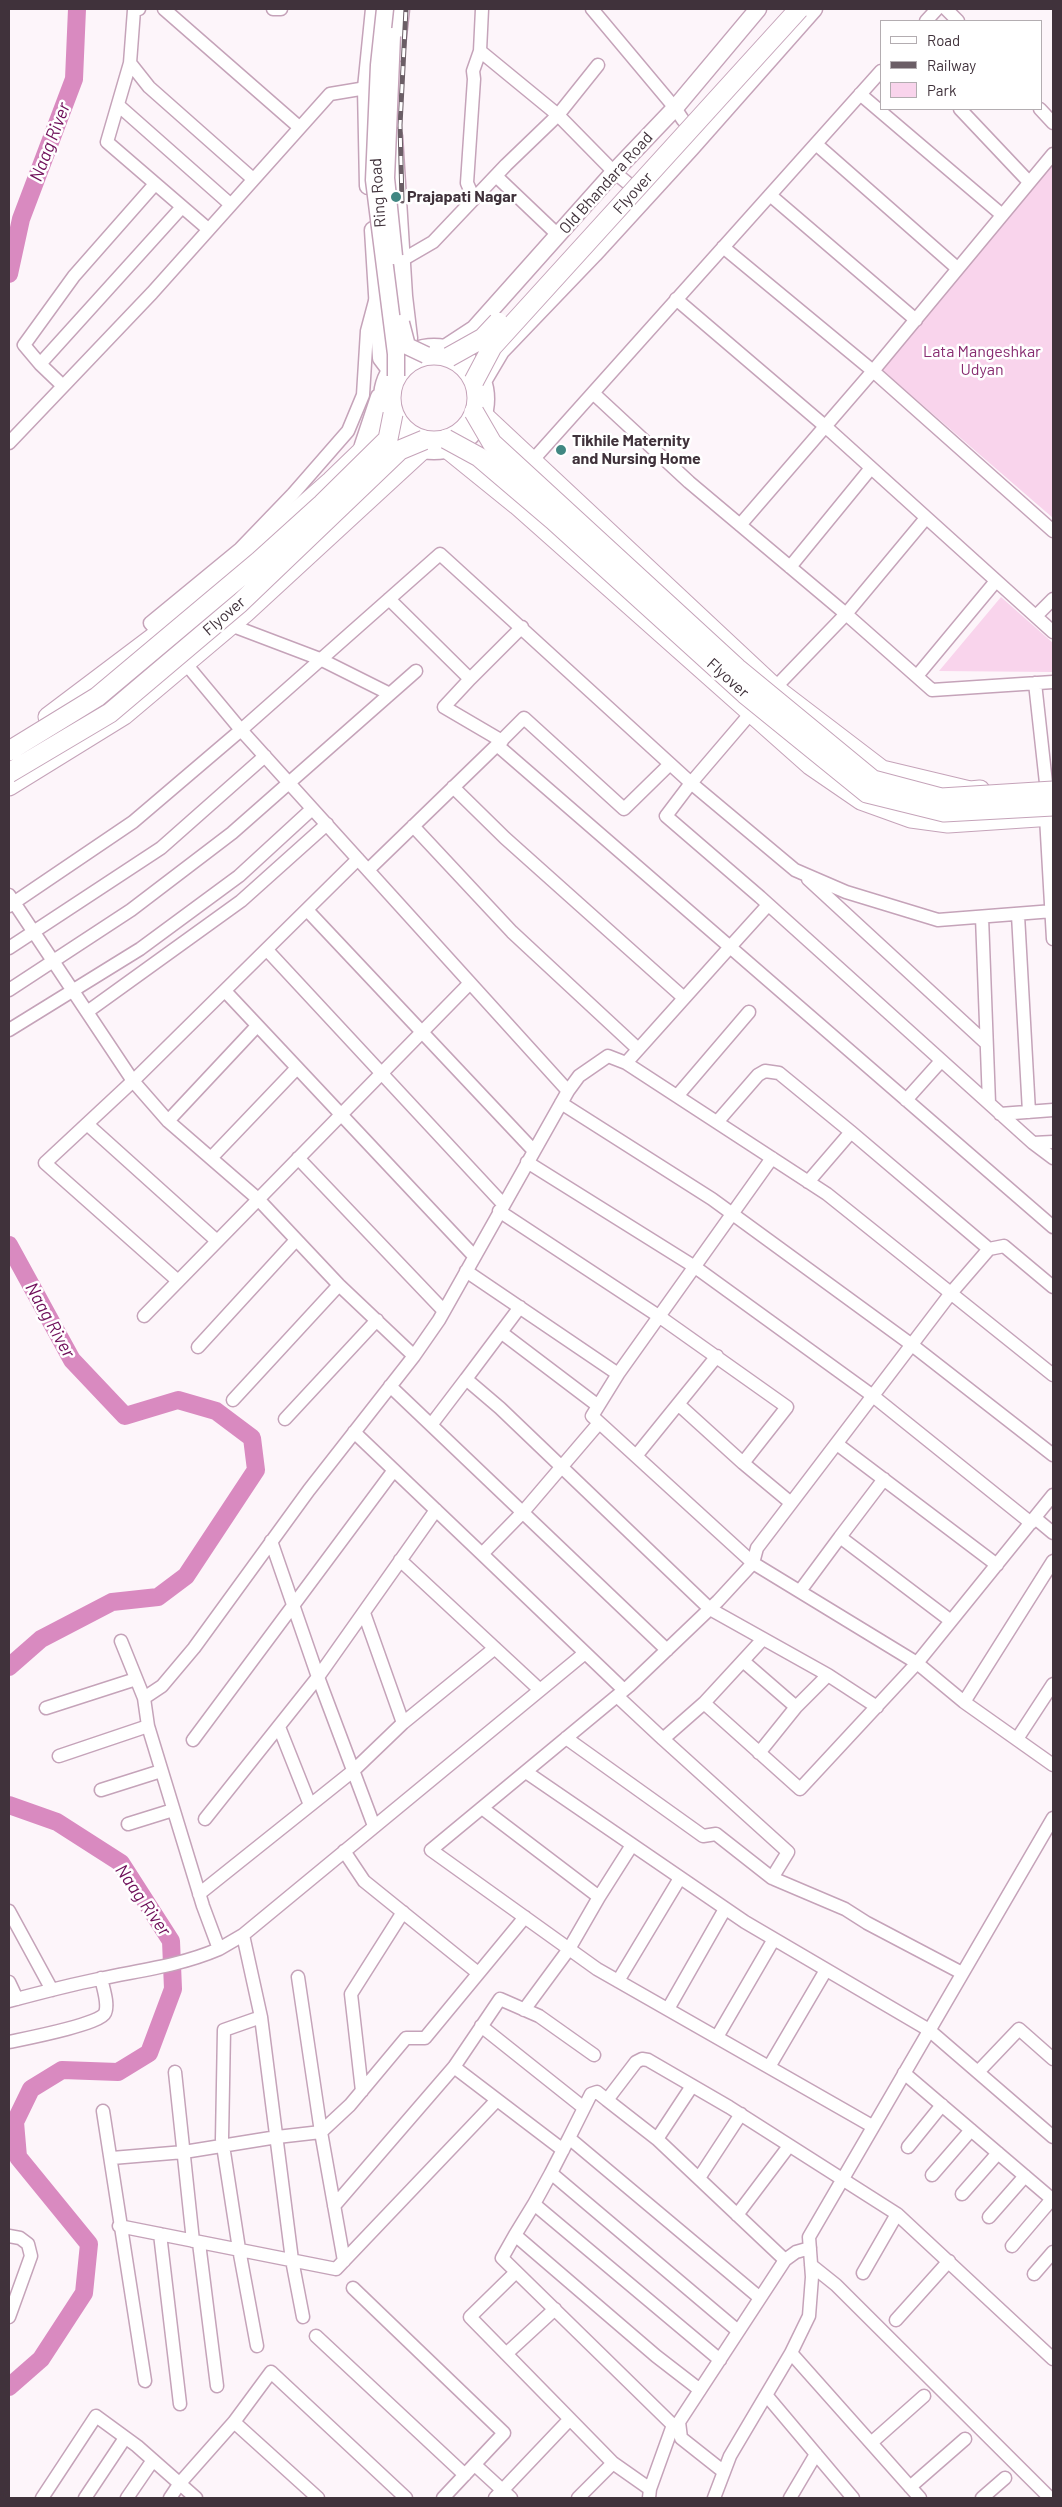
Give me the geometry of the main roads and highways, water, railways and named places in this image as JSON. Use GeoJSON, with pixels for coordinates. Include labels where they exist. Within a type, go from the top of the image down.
{"type":"FeatureCollection","features":[{"type":"Feature","properties":{"kind":"highway","name":"Flyover"},"geometry":{"type":"LineString","coordinates":[[447,352],[483,338],[705,97],[782,9]]}},
{"type":"Feature","properties":{"kind":"highway","name":"Flyover"},"geometry":{"type":"LineString","coordinates":[[805,10],[492,347],[479,381],[477,397],[479,414],[492,442],[738,668],[873,780],[941,798],[1051,786]]}},
{"type":"Feature","properties":{"kind":"highway"},"geometry":{"type":"LineString","coordinates":[[389,368],[404,366],[424,352],[447,352],[479,381]]}},
{"type":"Feature","properties":{"kind":"highway","name":"Flyover"},"geometry":{"type":"LineString","coordinates":[[9,751],[98,697],[259,561],[322,504],[388,439],[392,388],[389,368]]}},
{"type":"Feature","properties":{"kind":"highway"},"geometry":{"type":"LineString","coordinates":[[1051,786],[970,791],[882,770],[776,689],[532,461],[479,414],[448,445],[810,765],[861,800],[911,818],[948,823],[1051,813]]}},
{"type":"Feature","properties":{"kind":"highway"},"geometry":{"type":"LineString","coordinates":[[9,741],[62,708],[158,634],[361,452],[389,417],[423,446],[245,613],[124,715],[9,786]]}},
{"type":"Feature","properties":{"kind":"highway","name":"Flyover"},"geometry":{"type":"LineString","coordinates":[[9,773],[110,713],[240,603],[400,450],[423,446],[448,445],[486,464],[554,520],[745,694],[867,792],[944,812],[1051,813]]}},
{"type":"Feature","properties":{"kind":"highway"},"geometry":{"type":"LineString","coordinates":[[301,507],[328,535]]}},
{"type":"Feature","properties":{"kind":"main road"},"geometry":{"type":"LineString","coordinates":[[361,452],[389,368],[378,292],[366,155],[366,88],[374,9]]}},
{"type":"Feature","properties":{"kind":"main road","name":"Ring Road"},"geometry":{"type":"LineString","coordinates":[[385,9],[379,65],[374,180],[396,354],[389,368]]}},
{"type":"Feature","properties":{"kind":"main road","name":"Ring Road"},"geometry":{"type":"LineString","coordinates":[[394,9],[386,178],[401,328],[407,346],[424,352]]}},
{"type":"Feature","properties":{"kind":"main road","name":"Ring Road"},"geometry":{"type":"LineString","coordinates":[[401,9],[392,112],[409,340],[424,352]]}},
{"type":"Feature","properties":{"kind":"main road","name":"Old Bhandara Road"},"geometry":{"type":"LineString","coordinates":[[447,352],[474,328],[614,172],[675,108],[758,9]]}},
{"type":"Feature","properties":{"kind":"main road"},"geometry":{"type":"LineString","coordinates":[[479,381],[501,351],[594,254],[644,197],[704,134],[805,10]]}},
{"type":"Feature","properties":{"kind":"waterway","name":"Naag River"},"geometry":{"type":"LineString","coordinates":[[9,274],[21,219],[74,79],[77,9]]}},
{"type":"Feature","properties":{"kind":"waterway","name":"Naag River"},"geometry":{"type":"LineString","coordinates":[[9,1245],[72,1360],[125,1416],[178,1400],[216,1411],[252,1438],[256,1470],[186,1576],[158,1597],[112,1602],[41,1639],[9,1667]]}},
{"type":"Feature","properties":{"kind":"waterway","name":"Naag River"},"geometry":{"type":"LineString","coordinates":[[9,1805],[57,1822],[121,1863],[171,1941],[173,1989],[149,2053],[118,2072],[62,2070],[31,2089],[15,2122],[18,2157],[89,2244],[84,2293],[41,2359],[9,2387]]}},
{"type":"Feature","properties":{"kind":"railway"},"geometry":{"type":"LineString","coordinates":[[402,201],[400,125],[406,9]]}},
{"type":"Feature","properties":{"kind":"place","name":"Prajapati Nagar"},"geometry":{"type":"Point","coordinates":[396,197]}},
{"type":"Feature","properties":{"kind":"place","name":"Tikhile Maternity and Nursing Home"},"geometry":{"type":"Point","coordinates":[561,450]}},
{"type":"Feature","properties":{"kind":"park label","name":"Lata Mangeshkar Udyan"},"geometry":{"type":"Point","coordinates":[982,361]}}]}
